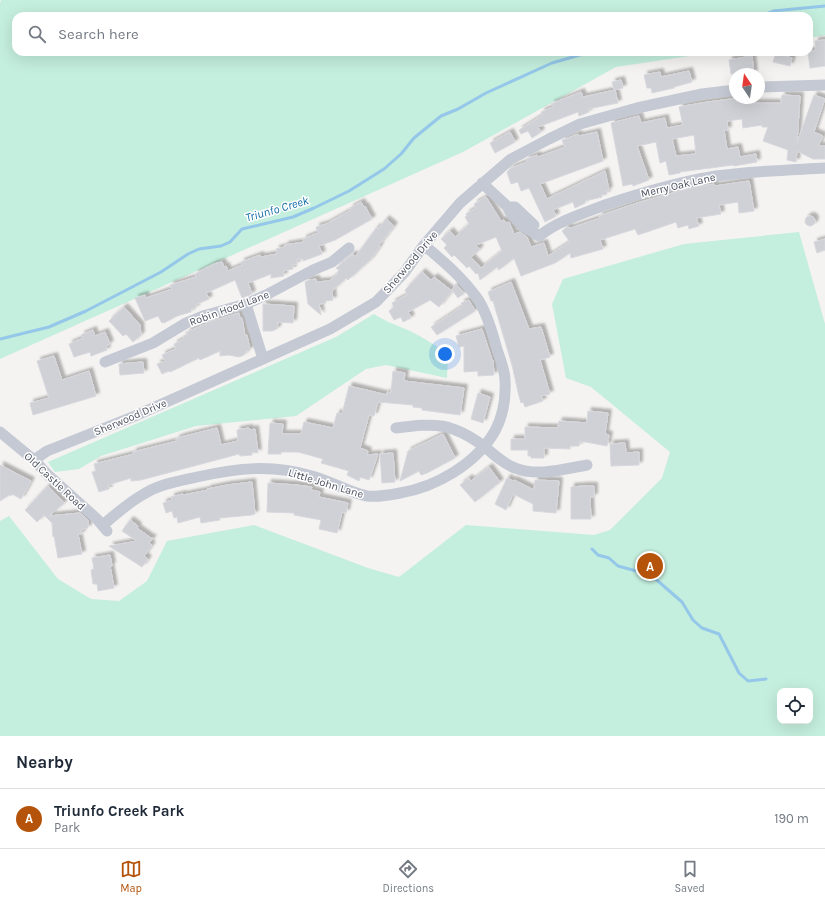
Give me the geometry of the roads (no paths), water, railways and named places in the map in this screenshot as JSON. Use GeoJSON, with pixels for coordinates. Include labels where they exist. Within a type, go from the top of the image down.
{"type":"FeatureCollection","features":[{"type":"Feature","properties":{"kind":"street"},"geometry":{"type":"LineString","coordinates":[[765,87],[825,85]]}},
{"type":"Feature","properties":{"kind":"street","name":"Sherwood Drive"},"geometry":{"type":"LineString","coordinates":[[34,460],[47,451],[135,416],[330,329],[376,302],[404,273],[424,245],[460,203],[510,159],[549,138],[580,124],[637,108],[702,94],[729,91]]}},
{"type":"Feature","properties":{"kind":"street","name":"Merry Oak Lane"},"geometry":{"type":"LineString","coordinates":[[482,183],[508,207],[509,212],[530,231],[538,235],[572,217],[634,195],[686,182],[716,176],[825,168]]}},
{"type":"Feature","properties":{"kind":"street","name":"Little John Lane"},"geometry":{"type":"LineString","coordinates":[[105,528],[133,501],[156,488],[219,472],[255,468],[281,469],[313,476],[347,490],[369,496],[401,493],[427,486],[444,478],[468,462],[484,447],[495,430],[504,407],[506,379],[492,330],[478,299],[459,275],[424,245]]}},
{"type":"Feature","properties":{"kind":"street","name":"Robin Hood Lane"},"geometry":{"type":"LineString","coordinates":[[105,362],[152,343],[186,323],[203,316],[246,304],[332,262],[349,248]]}},
{"type":"Feature","properties":{"kind":"street"},"geometry":{"type":"LineString","coordinates":[[246,304],[263,359]]}},
{"type":"Feature","properties":{"kind":"street"},"geometry":{"type":"LineString","coordinates":[[396,428],[423,425],[449,427],[470,437],[501,460],[515,468],[535,472],[587,465]]}},
{"type":"Feature","properties":{"kind":"street","name":"Old Castle Road"},"geometry":{"type":"LineString","coordinates":[[0,432],[34,460],[105,528]]}},
{"type":"Feature","properties":{"kind":"waterway","name":"Triunfo Creek"},"geometry":{"type":"LineString","coordinates":[[771,12],[825,6]]}},
{"type":"Feature","properties":{"kind":"waterway","name":"Triunfo Creek"},"geometry":{"type":"LineString","coordinates":[[0,339],[49,327],[86,311],[161,272],[188,254],[199,249],[221,246],[230,242],[242,229],[293,217],[349,191],[384,169],[401,154],[414,138],[441,116],[458,109],[486,93],[552,63],[576,56]]}},
{"type":"Feature","properties":{"kind":"waterway"},"geometry":{"type":"LineString","coordinates":[[592,549],[598,555],[609,558],[618,566],[651,575],[682,602],[693,620],[702,628],[719,634],[739,673],[748,681],[766,679]]}},
{"type":"Feature","properties":{"kind":"place","name":"Triunfo Creek Park"},"geometry":{"type":"Point","coordinates":[650,566]}}]}
